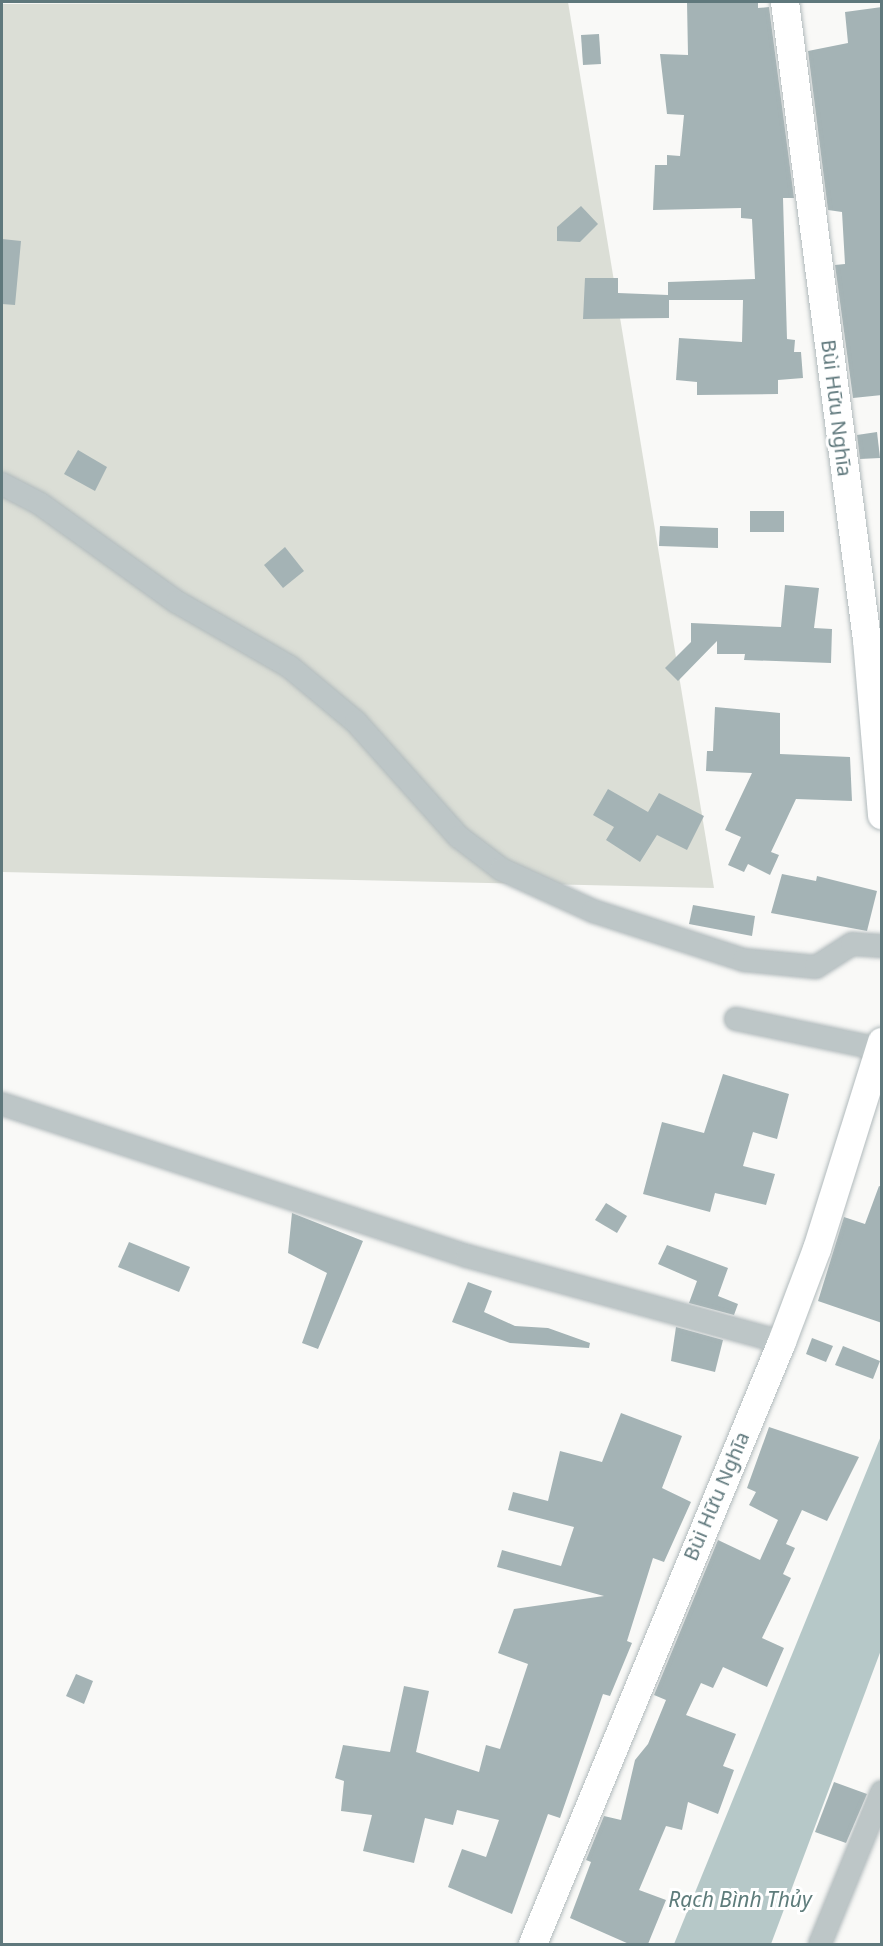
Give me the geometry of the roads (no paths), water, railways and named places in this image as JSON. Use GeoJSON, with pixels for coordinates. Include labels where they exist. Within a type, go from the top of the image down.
{"type":"FeatureCollection","features":[{"type":"Feature","properties":{"kind":"main road","name":"Bùi Hữu Nghĩa"},"geometry":{"type":"LineString","coordinates":[[785,2],[867,640],[882,815]]}},
{"type":"Feature","properties":{"kind":"main road","name":"Bùi Hữu Nghĩa"},"geometry":{"type":"LineString","coordinates":[[533,1944],[782,1341],[817,1249],[881,1046]]}},
{"type":"Feature","properties":{"kind":"street"},"geometry":{"type":"LineString","coordinates":[[2,484],[39,503],[177,602],[290,667],[356,722],[459,837],[501,869],[593,911],[744,960],[816,967],[852,944],[882,946]]}},
{"type":"Feature","properties":{"kind":"street"},"geometry":{"type":"LineString","coordinates":[[736,1018],[881,1046]]}},
{"type":"Feature","properties":{"kind":"street"},"geometry":{"type":"LineString","coordinates":[[2,1104],[468,1256],[782,1341]]}},
{"type":"Feature","properties":{"kind":"street"},"geometry":{"type":"LineString","coordinates":[[820,1944],[882,1792]]}},
{"type":"Feature","properties":{"kind":"water","name":"Rạch Bình Thủy"},"geometry":{"type":"Polygon","coordinates":[[[881,1436],[881,1650],[771,1944],[674,1944],[881,1436]]]}}]}
